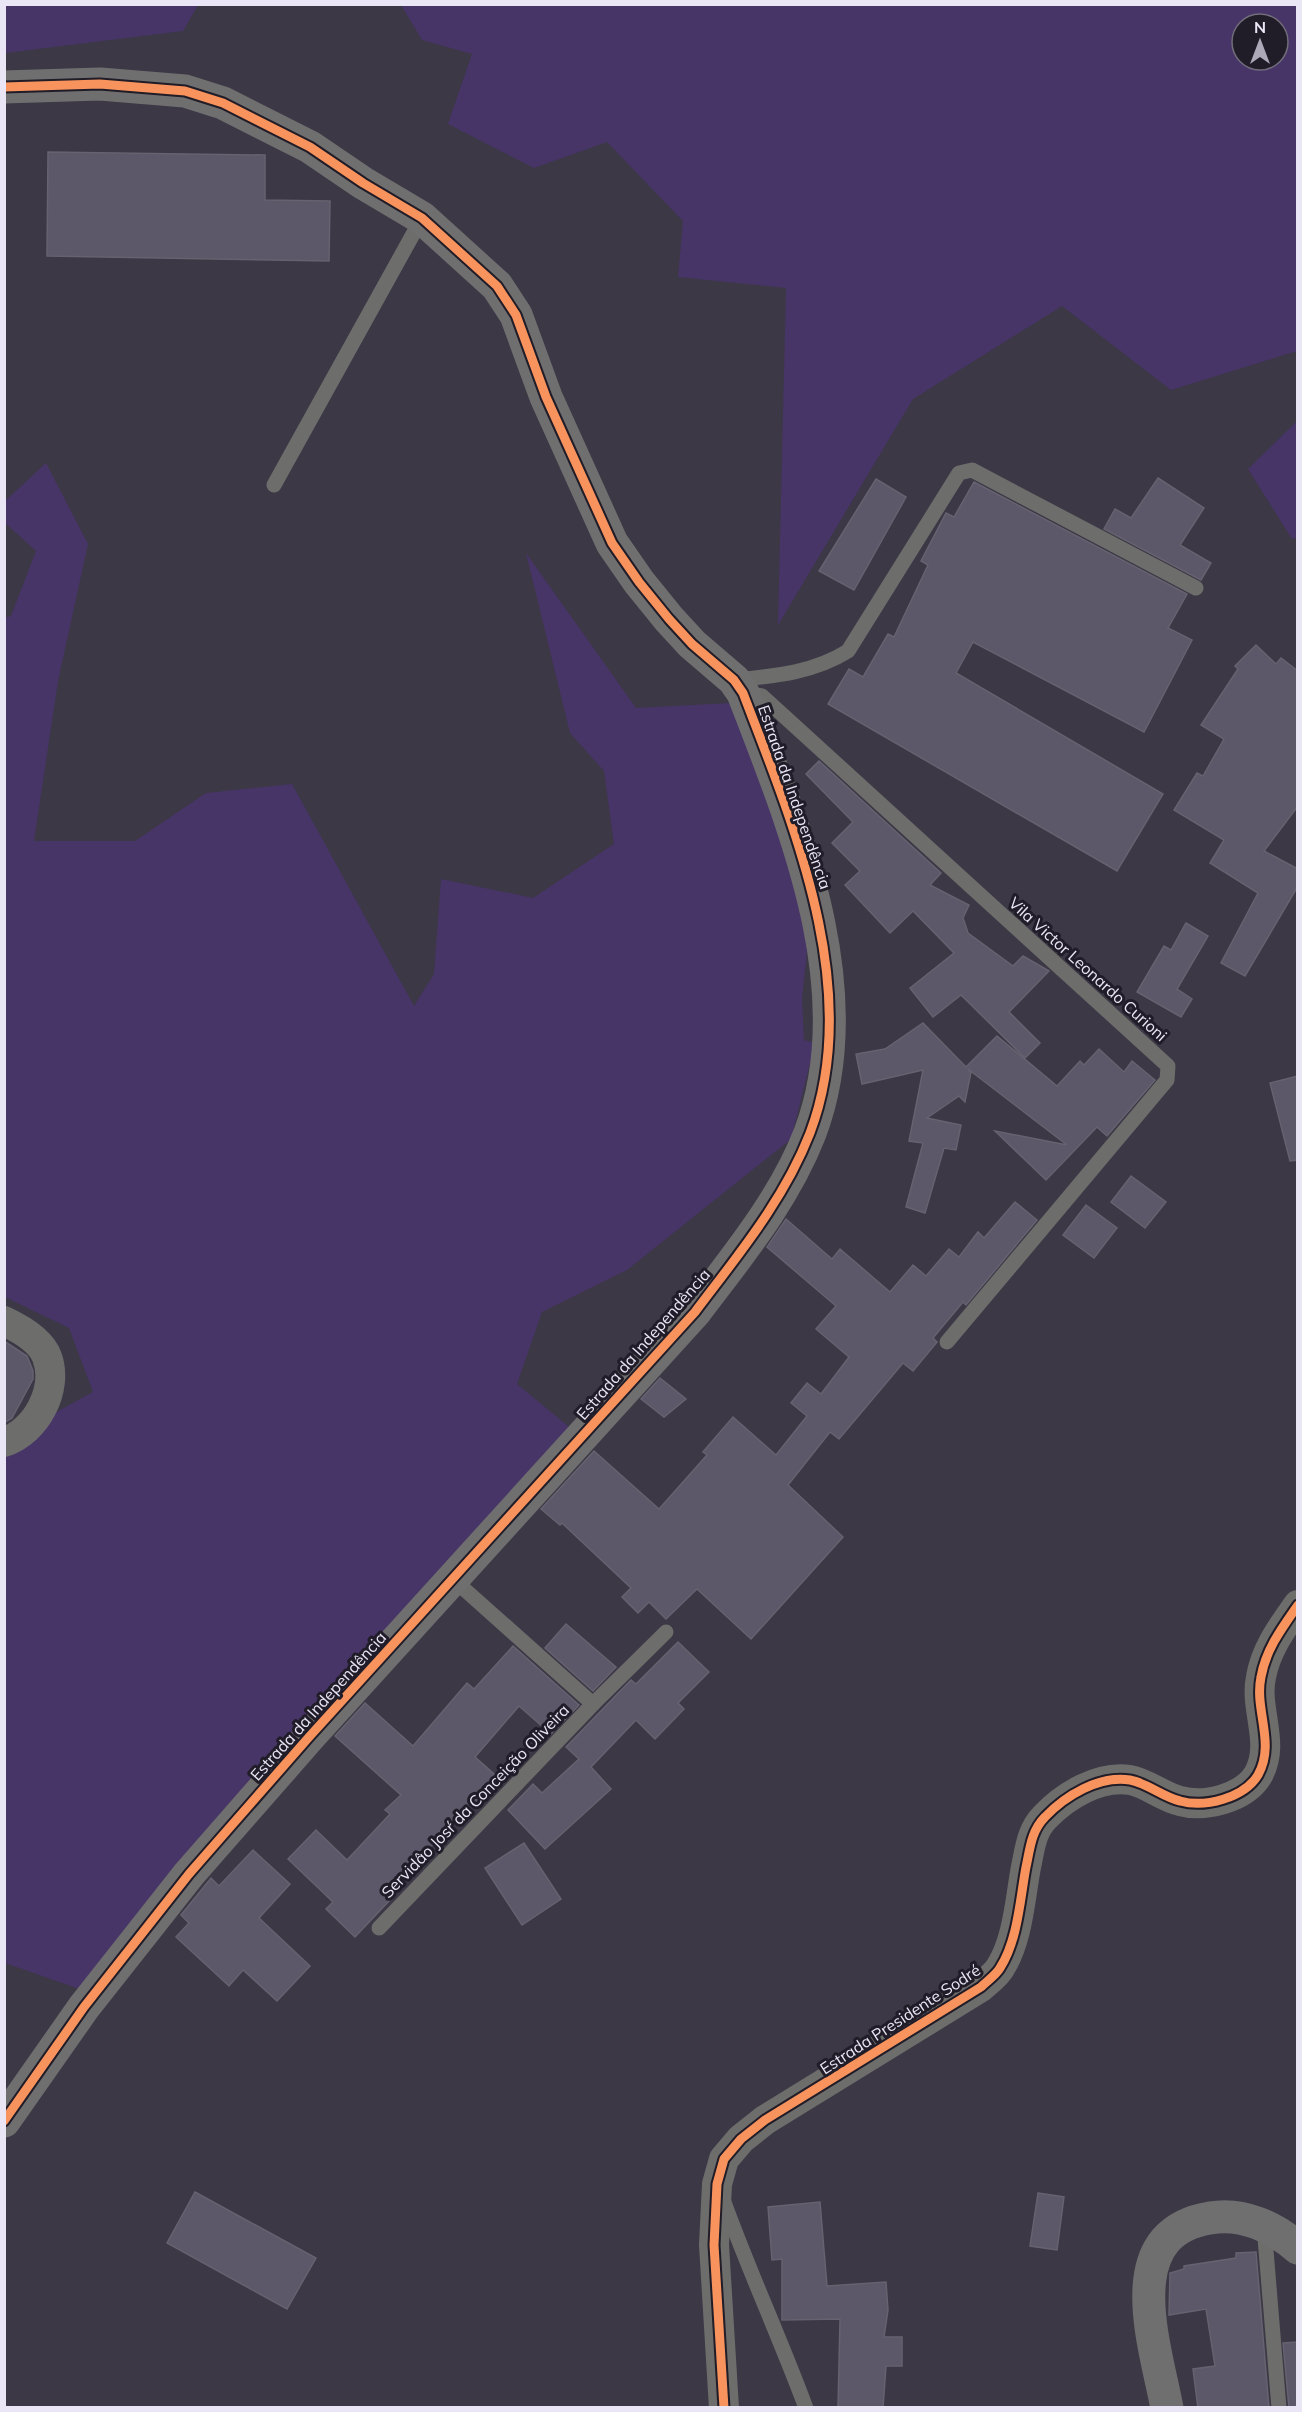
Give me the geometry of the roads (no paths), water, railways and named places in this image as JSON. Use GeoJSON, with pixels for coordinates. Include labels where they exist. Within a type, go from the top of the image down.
{"type":"FeatureCollection","features":[{"type":"Feature","properties":{"kind":"street","name":"Estrada da Independência"},"geometry":{"type":"LineString","coordinates":[[4,87],[111,85],[185,91],[223,103],[310,147],[363,183],[422,218],[497,286],[516,315],[546,397],[617,550],[669,619],[692,644],[739,687],[783,798],[815,901],[823,951],[829,1017],[826,1066],[816,1113],[795,1166],[777,1201],[695,1312],[309,1737],[189,1874],[84,2007],[4,2121]]}},
{"type":"Feature","properties":{"kind":"street"},"geometry":{"type":"LineString","coordinates":[[4,1321],[24,1330],[46,1355],[50,1375],[42,1408],[33,1423],[16,1438],[4,1442]]}},
{"type":"Feature","properties":{"kind":"street","name":"Estrada Presidente Sodré"},"geometry":{"type":"LineString","coordinates":[[724,2408],[714,2245],[717,2184],[724,2159],[741,2139],[765,2120],[981,1987],[1000,1970],[1009,1950],[1031,1838],[1043,1819],[1063,1800],[1082,1790],[1106,1782],[1130,1780],[1181,1802],[1208,1803],[1229,1797],[1245,1788],[1257,1775],[1265,1754],[1260,1678],[1270,1646],[1298,1605]]}},
{"type":"Feature","properties":{"kind":"street"},"geometry":{"type":"LineString","coordinates":[[1167,2408],[1148,2309],[1152,2260],[1161,2244],[1191,2221],[1214,2217],[1245,2219],[1278,2231],[1298,2248]]}},
{"type":"Feature","properties":{"kind":"lane"},"geometry":{"type":"LineString","coordinates":[[274,485],[422,218]]}},
{"type":"Feature","properties":{"kind":"lane"},"geometry":{"type":"LineString","coordinates":[[739,687],[831,662],[848,651],[959,473],[972,470],[1196,588]]}},
{"type":"Feature","properties":{"kind":"lane","name":"Vila Victor Leonardo Curioni"},"geometry":{"type":"LineString","coordinates":[[739,687],[762,696],[1168,1066],[1167,1080],[947,1342]]}},
{"type":"Feature","properties":{"kind":"lane","name":"Servidâo Josŕ da Conceição Oliveira"},"geometry":{"type":"LineString","coordinates":[[379,1928],[593,1704],[454,1580]]}},
{"type":"Feature","properties":{"kind":"lane"},"geometry":{"type":"LineString","coordinates":[[593,1704],[666,1632]]}},
{"type":"Feature","properties":{"kind":"lane"},"geometry":{"type":"LineString","coordinates":[[717,2184],[748,2270],[807,2408]]}},
{"type":"Feature","properties":{"kind":"lane"},"geometry":{"type":"LineString","coordinates":[[1264,2226],[1279,2408]]}}]}
